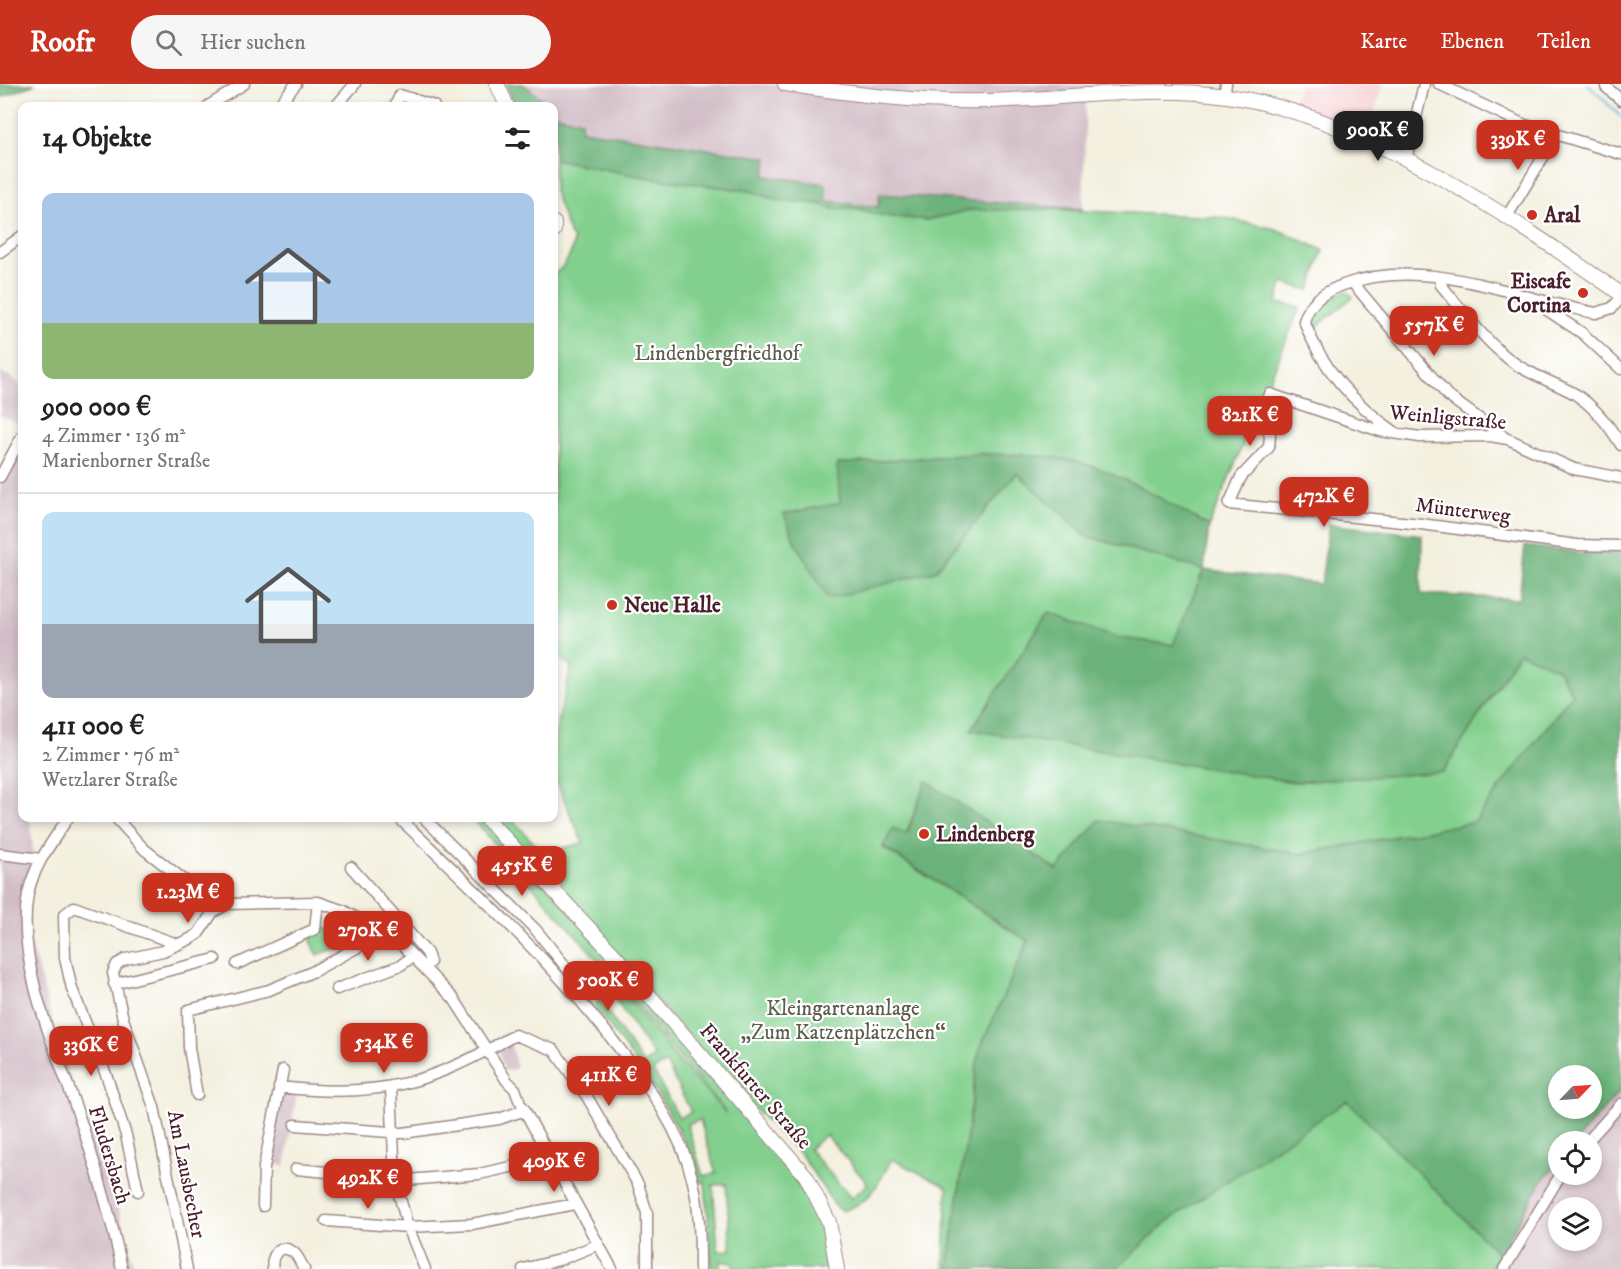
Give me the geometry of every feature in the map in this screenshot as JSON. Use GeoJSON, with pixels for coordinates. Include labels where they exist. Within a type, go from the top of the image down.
{"type":"FeatureCollection","features":[{"type":"Feature","properties":{"kind":"main road"},"geometry":{"type":"LineString","coordinates":[[497,84],[505,102]]}},
{"type":"Feature","properties":{"kind":"main road"},"geometry":{"type":"LineString","coordinates":[[785,84],[955,102],[1132,88],[1225,90],[1292,111],[1364,138],[1406,159],[1506,218],[1621,296]]}},
{"type":"Feature","properties":{"kind":"main road","name":"Frankfurter Straße"},"geometry":{"type":"LineString","coordinates":[[490,822],[616,957],[806,1176],[829,1222],[837,1269]]}},
{"type":"Feature","properties":{"kind":"street"},"geometry":{"type":"LineString","coordinates":[[215,102],[244,84]]}},
{"type":"Feature","properties":{"kind":"street"},"geometry":{"type":"LineString","coordinates":[[281,102],[296,84]]}},
{"type":"Feature","properties":{"kind":"street"},"geometry":{"type":"LineString","coordinates":[[339,102],[355,84]]}},
{"type":"Feature","properties":{"kind":"street"},"geometry":{"type":"LineString","coordinates":[[1406,159],[1424,84]]}},
{"type":"Feature","properties":{"kind":"street"},"geometry":{"type":"LineString","coordinates":[[1439,84],[1525,125],[1621,154]]}},
{"type":"Feature","properties":{"kind":"street"},"geometry":{"type":"LineString","coordinates":[[1606,87],[1621,100]]}},
{"type":"Feature","properties":{"kind":"street"},"geometry":{"type":"LineString","coordinates":[[397,102],[400,95],[422,102]]}},
{"type":"Feature","properties":{"kind":"street"},"geometry":{"type":"LineString","coordinates":[[1506,218],[1545,154],[1551,134]]}},
{"type":"Feature","properties":{"kind":"street"},"geometry":{"type":"LineString","coordinates":[[0,252],[18,239]]}},
{"type":"Feature","properties":{"kind":"street"},"geometry":{"type":"LineString","coordinates":[[1397,434],[1372,416],[1334,378],[1304,321],[1307,312],[1321,295],[1352,282],[1389,276],[1440,278],[1496,287],[1596,313],[1612,308],[1621,296]]}},
{"type":"Feature","properties":{"kind":"street"},"geometry":{"type":"LineString","coordinates":[[1440,278],[1442,285],[1496,348],[1511,361],[1575,394],[1610,427],[1621,445]]}},
{"type":"Feature","properties":{"kind":"street"},"geometry":{"type":"LineString","coordinates":[[1352,282],[1448,396],[1508,439]]}},
{"type":"Feature","properties":{"kind":"street"},"geometry":{"type":"LineString","coordinates":[[1536,299],[1547,310],[1582,333],[1621,369]]}},
{"type":"Feature","properties":{"kind":"street","name":"Weinligstraße"},"geometry":{"type":"LineString","coordinates":[[1229,504],[1241,477],[1269,447],[1270,435],[1261,417],[1270,394],[1380,431],[1420,437],[1490,436],[1508,439],[1574,470],[1621,478]]}},
{"type":"Feature","properties":{"kind":"street"},"geometry":{"type":"LineString","coordinates":[[0,477],[18,443]]}},
{"type":"Feature","properties":{"kind":"street","name":"Münterweg"},"geometry":{"type":"LineString","coordinates":[[1229,504],[1410,523],[1577,545],[1621,546]]}},
{"type":"Feature","properties":{"kind":"street","name":"Fludersbach"},"geometry":{"type":"LineString","coordinates":[[65,822],[41,859],[28,895],[26,925],[37,1000],[93,1161],[122,1269]]}},
{"type":"Feature","properties":{"kind":"street"},"geometry":{"type":"LineString","coordinates":[[120,822],[144,849],[202,894],[227,904],[318,902],[344,911],[387,937],[398,950],[409,954],[426,967],[454,999],[507,1081],[510,1092],[519,1100],[612,1269]]}},
{"type":"Feature","properties":{"kind":"street"},"geometry":{"type":"LineString","coordinates":[[403,822],[514,929],[573,992],[638,1073],[681,1146],[693,1183],[700,1269]]}},
{"type":"Feature","properties":{"kind":"street"},"geometry":{"type":"LineString","coordinates":[[428,822],[536,930],[570,972],[576,984],[573,992]]}},
{"type":"Feature","properties":{"kind":"street"},"geometry":{"type":"LineString","coordinates":[[0,854],[41,859]]}},
{"type":"Feature","properties":{"kind":"street"},"geometry":{"type":"LineString","coordinates":[[351,867],[427,953],[430,962],[426,967]]}},
{"type":"Feature","properties":{"kind":"street"},"geometry":{"type":"LineString","coordinates":[[237,964],[315,929],[318,902]]}},
{"type":"Feature","properties":{"kind":"street"},"geometry":{"type":"LineString","coordinates":[[215,959],[114,984],[113,973],[117,964],[126,958],[163,951],[198,934],[213,912],[227,904]]}},
{"type":"Feature","properties":{"kind":"street"},"geometry":{"type":"LineString","coordinates":[[138,1191],[126,1135],[107,1077],[72,990],[65,958],[64,915],[74,908],[177,944]]}},
{"type":"Feature","properties":{"kind":"street"},"geometry":{"type":"LineString","coordinates":[[197,1095],[189,1048],[188,1010],[269,990],[387,937]]}},
{"type":"Feature","properties":{"kind":"street"},"geometry":{"type":"LineString","coordinates":[[337,989],[401,965],[409,954]]}},
{"type":"Feature","properties":{"kind":"street","name":"Am Lausbecher"},"geometry":{"type":"LineString","coordinates":[[114,984],[154,1107],[187,1269]]}},
{"type":"Feature","properties":{"kind":"street"},"geometry":{"type":"LineString","coordinates":[[279,1087],[348,1092],[391,1088],[441,1074],[515,1035],[554,1050],[585,1095],[638,1184],[647,1213],[647,1269]]}},
{"type":"Feature","properties":{"kind":"street"},"geometry":{"type":"LineString","coordinates":[[263,1206],[264,1167],[283,1070]]}},
{"type":"Feature","properties":{"kind":"street"},"geometry":{"type":"LineString","coordinates":[[391,1088],[395,1180],[408,1227],[425,1269]]}},
{"type":"Feature","properties":{"kind":"street"},"geometry":{"type":"LineString","coordinates":[[1597,1131],[1621,1104]]}},
{"type":"Feature","properties":{"kind":"street"},"geometry":{"type":"LineString","coordinates":[[295,1125],[403,1133],[499,1119],[525,1110]]}},
{"type":"Feature","properties":{"kind":"street"},"geometry":{"type":"LineString","coordinates":[[296,1169],[395,1180],[479,1174],[551,1158]]}},
{"type":"Feature","properties":{"kind":"street"},"geometry":{"type":"LineString","coordinates":[[1504,1269],[1554,1185]]}},
{"type":"Feature","properties":{"kind":"street"},"geometry":{"type":"LineString","coordinates":[[326,1221],[408,1227],[472,1224],[575,1204]]}},
{"type":"Feature","properties":{"kind":"street"},"geometry":{"type":"LineString","coordinates":[[523,1269],[559,1260],[597,1245]]}},
{"type":"Feature","properties":{"kind":"street"},"geometry":{"type":"LineString","coordinates":[[273,1269],[272,1259],[276,1252],[285,1249],[293,1252],[304,1269]]}},
{"type":"Feature","properties":{"kind":"shaded area"},"geometry":{"type":"Polygon","coordinates":[[[523,84],[1123,84],[1086,87],[1083,209],[880,194],[878,207],[826,201],[826,184],[765,176],[767,158],[580,130],[581,121],[558,115],[558,102],[543,102],[523,84]]]}},
{"type":"Feature","properties":{"kind":"shaded area"},"geometry":{"type":"Polygon","coordinates":[[[1300,84],[1383,84],[1368,133],[1293,105],[1300,84]]]}},
{"type":"Feature","properties":{"kind":"shaded area"},"geometry":{"type":"Polygon","coordinates":[[[0,373],[10,376],[18,383],[18,424],[0,415],[0,373]]]}},
{"type":"Feature","properties":{"kind":"shaded area"},"geometry":{"type":"Polygon","coordinates":[[[18,448],[18,822],[30,822],[34,861],[25,925],[66,1067],[103,1154],[135,1269],[0,1269],[0,488],[18,448]]]}},
{"type":"Feature","properties":{"kind":"shaded area"},"geometry":{"type":"Polygon","coordinates":[[[510,1042],[517,1068],[504,1071],[498,1045],[510,1042]]]}},
{"type":"Feature","properties":{"kind":"shaded area"},"geometry":{"type":"Polygon","coordinates":[[[1621,1089],[1621,1269],[1489,1269],[1548,1174],[1548,1185],[1602,1185],[1602,1131],[1585,1131],[1595,1119],[1602,1119],[1602,1111],[1621,1089]]]}},
{"type":"Feature","properties":{"kind":"shaded area"},"geometry":{"type":"Polygon","coordinates":[[[279,1090],[297,1093],[285,1166],[267,1163],[279,1090]]]}},
{"type":"Feature","properties":{"kind":"green space"},"geometry":{"type":"Polygon","coordinates":[[[0,84],[35,84],[0,98],[0,84]]]}},
{"type":"Feature","properties":{"kind":"green space"},"geometry":{"type":"Polygon","coordinates":[[[505,84],[523,84],[543,100],[543,102],[513,102],[505,84]]]}},
{"type":"Feature","properties":{"kind":"green space"},"geometry":{"type":"Polygon","coordinates":[[[558,115],[581,121],[581,130],[767,158],[765,176],[826,184],[826,201],[878,207],[880,194],[1083,209],[970,210],[927,220],[884,216],[854,208],[833,209],[821,204],[776,200],[751,191],[643,177],[558,160],[558,115]]]}},
{"type":"Feature","properties":{"kind":"green space"},"geometry":{"type":"Polygon","coordinates":[[[558,160],[643,177],[751,191],[776,200],[821,204],[833,209],[854,208],[884,216],[927,220],[970,210],[1020,208],[1220,217],[1276,229],[1323,250],[1310,290],[1282,283],[1277,303],[1300,307],[1209,526],[1114,476],[1083,463],[1063,459],[979,454],[837,464],[841,503],[784,514],[935,571],[1017,472],[1086,536],[1204,569],[1174,645],[1120,638],[1048,613],[972,730],[1295,782],[1443,772],[1519,652],[1558,669],[1572,694],[1474,822],[1302,854],[1099,820],[1057,870],[926,782],[906,834],[883,848],[1028,941],[979,1051],[948,1269],[944,1269],[947,1187],[892,1159],[878,1185],[861,1202],[842,1211],[835,1206],[802,1156],[755,1109],[495,822],[515,822],[543,853],[583,843],[558,786],[558,723],[571,667],[558,656],[558,270],[568,259],[572,249],[573,238],[570,236],[558,202],[558,160]],[[826,1135],[809,1149],[851,1198],[868,1184],[826,1135]]]}},
{"type":"Feature","properties":{"kind":"green space"},"geometry":{"type":"Polygon","coordinates":[[[1346,291],[1353,297],[1313,330],[1311,316],[1323,302],[1346,291]]]}},
{"type":"Feature","properties":{"kind":"green space"},"geometry":{"type":"Polygon","coordinates":[[[979,454],[1046,456],[1085,464],[1133,484],[1209,526],[1204,570],[1086,536],[1017,473],[935,571],[828,599],[795,542],[784,514],[840,503],[837,464],[979,454]]]}},
{"type":"Feature","properties":{"kind":"green space"},"geometry":{"type":"Polygon","coordinates":[[[1329,524],[1422,535],[1421,594],[1519,599],[1525,546],[1583,553],[1621,553],[1621,1089],[1602,1111],[1602,1065],[1548,1065],[1548,1119],[1595,1119],[1585,1131],[1548,1131],[1548,1174],[1499,1254],[1347,1101],[1168,1221],[1116,1269],[948,1269],[979,1051],[1028,941],[883,847],[893,828],[907,834],[926,781],[1057,870],[1099,820],[1302,854],[1474,822],[1572,694],[1558,669],[1519,652],[1443,772],[1295,782],[971,730],[1048,613],[1120,638],[1173,645],[1204,570],[1321,584],[1329,524]]]}},
{"type":"Feature","properties":{"kind":"green space"},"geometry":{"type":"Polygon","coordinates":[[[476,822],[488,822],[614,959],[788,1169],[817,1213],[823,1237],[825,1269],[733,1269],[734,1264],[721,1261],[719,1269],[712,1269],[705,1182],[699,1182],[682,1136],[655,1090],[595,1008],[601,994],[618,986],[682,1065],[726,1113],[620,985],[476,822]],[[613,996],[602,1004],[643,1064],[654,1056],[613,996]],[[666,1063],[653,1070],[679,1118],[691,1112],[666,1063]],[[700,1120],[687,1124],[703,1176],[716,1173],[700,1120]],[[726,1184],[713,1185],[718,1251],[731,1250],[726,1184]]]}},
{"type":"Feature","properties":{"kind":"green space"},"geometry":{"type":"Polygon","coordinates":[[[325,928],[354,942],[317,955],[309,935],[325,928]]]}},
{"type":"Feature","properties":{"kind":"green space"},"geometry":{"type":"Polygon","coordinates":[[[1347,1100],[1499,1254],[1489,1269],[1116,1269],[1168,1221],[1347,1100]]]}},
{"type":"Feature","properties":{"kind":"waterway"},"geometry":{"type":"LineString","coordinates":[[1588,84],[1621,117]]}},
{"type":"Feature","properties":{"kind":"place","name":"Aral"},"geometry":{"type":"Point","coordinates":[1532,215]}},
{"type":"Feature","properties":{"kind":"place","name":"Eiscafe Cortina"},"geometry":{"type":"Point","coordinates":[1583,293]}},
{"type":"Feature","properties":{"kind":"place","name":"Neue Halle"},"geometry":{"type":"Point","coordinates":[612,605]}},
{"type":"Feature","properties":{"kind":"place","name":"Lindenberg"},"geometry":{"type":"Point","coordinates":[924,834]}},
{"type":"Feature","properties":{"kind":"park label","name":"Lindenbergfriedhof"},"geometry":{"type":"Point","coordinates":[717,353]}},
{"type":"Feature","properties":{"kind":"park label","name":"Kleingartenanlage „Zum Katzenplätzchen“"},"geometry":{"type":"Point","coordinates":[843,1020]}}]}
